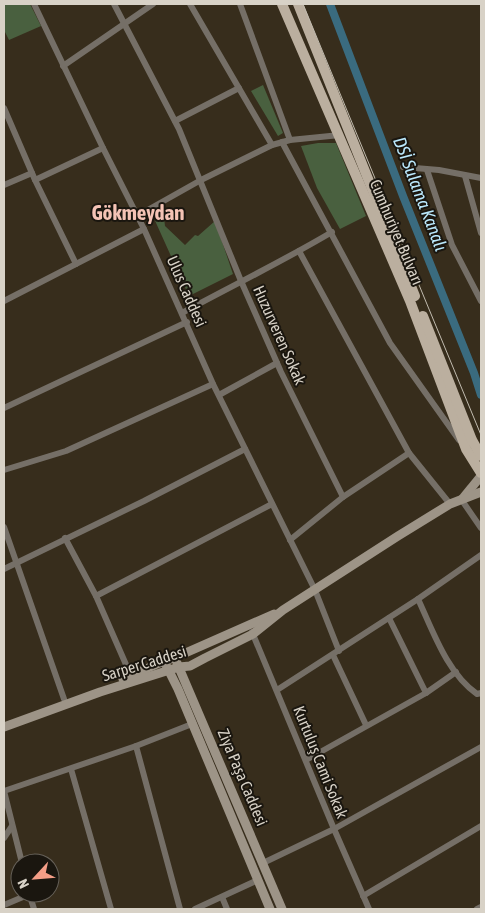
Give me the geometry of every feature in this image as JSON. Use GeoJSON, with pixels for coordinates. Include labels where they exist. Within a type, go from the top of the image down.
{"type":"FeatureCollection","features":[{"type":"Feature","properties":{"kind":"main road","name":"Cumhuriyet Bulvarı"},"geometry":{"type":"LineString","coordinates":[[282,4],[410,301],[466,449],[481,474]]}},
{"type":"Feature","properties":{"kind":"main road","name":"Cumhuriyet Bulvarı"},"geometry":{"type":"LineString","coordinates":[[298,4],[472,440],[481,456]]}},
{"type":"Feature","properties":{"kind":"main road"},"geometry":{"type":"LineString","coordinates":[[462,499],[481,474]]}},
{"type":"Feature","properties":{"kind":"main road","name":"Sarper Caddesi"},"geometry":{"type":"LineString","coordinates":[[4,727],[100,692],[168,670],[190,666],[253,634],[284,610],[450,504],[481,492]]}},
{"type":"Feature","properties":{"kind":"main road"},"geometry":{"type":"LineString","coordinates":[[462,499],[481,500]]}},
{"type":"Feature","properties":{"kind":"main road","name":"Sarper Caddesi"},"geometry":{"type":"LineString","coordinates":[[4,720],[131,676],[284,610]]}},
{"type":"Feature","properties":{"kind":"main road","name":"Ziya Paşa Caddesi"},"geometry":{"type":"LineString","coordinates":[[174,658],[282,909]]}},
{"type":"Feature","properties":{"kind":"main road","name":"Ziya Paşa Caddesi"},"geometry":{"type":"LineString","coordinates":[[164,661],[178,689],[270,909]]}},
{"type":"Feature","properties":{"kind":"street","name":"Ulus Caddesi"},"geometry":{"type":"LineString","coordinates":[[34,4],[144,229],[213,384],[315,590],[340,651]]}},
{"type":"Feature","properties":{"kind":"street","name":"Huzurveren Sokak"},"geometry":{"type":"LineString","coordinates":[[114,4],[175,121],[277,363],[343,497]]}},
{"type":"Feature","properties":{"kind":"street"},"geometry":{"type":"LineString","coordinates":[[63,66],[153,4]]}},
{"type":"Feature","properties":{"kind":"street"},"geometry":{"type":"LineString","coordinates":[[190,4],[272,145]]}},
{"type":"Feature","properties":{"kind":"street"},"geometry":{"type":"LineString","coordinates":[[240,4],[290,140]]}},
{"type":"Feature","properties":{"kind":"street"},"geometry":{"type":"LineString","coordinates":[[175,121],[240,88]]}},
{"type":"Feature","properties":{"kind":"street"},"geometry":{"type":"LineString","coordinates":[[4,108],[35,180],[76,264]]}},
{"type":"Feature","properties":{"kind":"street"},"geometry":{"type":"LineString","coordinates":[[137,216],[201,180],[272,145],[290,140],[340,135]]}},
{"type":"Feature","properties":{"kind":"street"},"geometry":{"type":"LineString","coordinates":[[282,142],[390,343],[466,449]]}},
{"type":"Feature","properties":{"kind":"street"},"geometry":{"type":"LineString","coordinates":[[35,180],[103,148]]}},
{"type":"Feature","properties":{"kind":"street"},"geometry":{"type":"LineString","coordinates":[[403,167],[439,170],[481,178]]}},
{"type":"Feature","properties":{"kind":"street"},"geometry":{"type":"LineString","coordinates":[[427,170],[452,245],[478,287],[481,301]]}},
{"type":"Feature","properties":{"kind":"street"},"geometry":{"type":"LineString","coordinates":[[4,185],[32,173]]}},
{"type":"Feature","properties":{"kind":"street"},"geometry":{"type":"LineString","coordinates":[[465,176],[481,233]]}},
{"type":"Feature","properties":{"kind":"street"},"geometry":{"type":"LineString","coordinates":[[4,299],[144,229]]}},
{"type":"Feature","properties":{"kind":"street"},"geometry":{"type":"LineString","coordinates":[[182,313],[332,232]]}},
{"type":"Feature","properties":{"kind":"street"},"geometry":{"type":"LineString","coordinates":[[299,251],[409,453],[450,504]]}},
{"type":"Feature","properties":{"kind":"street"},"geometry":{"type":"LineString","coordinates":[[4,408],[187,322]]}},
{"type":"Feature","properties":{"kind":"street"},"geometry":{"type":"LineString","coordinates":[[219,395],[277,363]]}},
{"type":"Feature","properties":{"kind":"street"},"geometry":{"type":"LineString","coordinates":[[4,470],[66,451],[213,384]]}},
{"type":"Feature","properties":{"kind":"street"},"geometry":{"type":"LineString","coordinates":[[4,569],[144,501],[245,449]]}},
{"type":"Feature","properties":{"kind":"street"},"geometry":{"type":"LineString","coordinates":[[290,540],[343,497],[409,453]]}},
{"type":"Feature","properties":{"kind":"street"},"geometry":{"type":"LineString","coordinates":[[462,499],[481,528]]}},
{"type":"Feature","properties":{"kind":"street"},"geometry":{"type":"LineString","coordinates":[[96,596],[272,504]]}},
{"type":"Feature","properties":{"kind":"street"},"geometry":{"type":"LineString","coordinates":[[4,527],[64,699]]}},
{"type":"Feature","properties":{"kind":"street"},"geometry":{"type":"LineString","coordinates":[[65,538],[96,596],[131,676]]}},
{"type":"Feature","properties":{"kind":"street"},"geometry":{"type":"LineString","coordinates":[[277,690],[340,651],[481,555]]}},
{"type":"Feature","properties":{"kind":"street"},"geometry":{"type":"LineString","coordinates":[[418,599],[444,653],[456,672],[467,687],[479,694]]}},
{"type":"Feature","properties":{"kind":"street"},"geometry":{"type":"LineString","coordinates":[[389,618],[426,693]]}},
{"type":"Feature","properties":{"kind":"street","name":"Kurtuluş Cami Sokak"},"geometry":{"type":"LineString","coordinates":[[248,624],[369,909]]}},
{"type":"Feature","properties":{"kind":"street"},"geometry":{"type":"LineString","coordinates":[[333,655],[366,726]]}},
{"type":"Feature","properties":{"kind":"street"},"geometry":{"type":"LineString","coordinates":[[306,760],[426,693],[456,672]]}},
{"type":"Feature","properties":{"kind":"street"},"geometry":{"type":"LineString","coordinates":[[19,853],[4,791],[136,746],[192,724]]}},
{"type":"Feature","properties":{"kind":"street"},"geometry":{"type":"LineString","coordinates":[[136,746],[180,909]]}},
{"type":"Feature","properties":{"kind":"street"},"geometry":{"type":"LineString","coordinates":[[263,863],[334,829],[481,747]]}},
{"type":"Feature","properties":{"kind":"street"},"geometry":{"type":"LineString","coordinates":[[71,768],[111,909]]}},
{"type":"Feature","properties":{"kind":"street"},"geometry":{"type":"LineString","coordinates":[[4,838],[12,826]]}},
{"type":"Feature","properties":{"kind":"street"},"geometry":{"type":"LineString","coordinates":[[363,896],[481,826]]}},
{"type":"Feature","properties":{"kind":"street"},"geometry":{"type":"LineString","coordinates":[[195,909],[258,880]]}},
{"type":"Feature","properties":{"kind":"street"},"geometry":{"type":"LineString","coordinates":[[222,898],[227,909]]}},
{"type":"Feature","properties":{"kind":"street"},"geometry":{"type":"LineString","coordinates":[[477,909],[481,907]]}},
{"type":"Feature","properties":{"kind":"green space"},"geometry":{"type":"Polygon","coordinates":[[[4,4],[30,4],[41,26],[9,40],[4,30],[4,4]]]}},
{"type":"Feature","properties":{"kind":"green space"},"geometry":{"type":"Polygon","coordinates":[[[263,85],[283,133],[278,136],[251,91],[263,85]]]}},
{"type":"Feature","properties":{"kind":"green space"},"geometry":{"type":"Polygon","coordinates":[[[318,143],[336,143],[366,216],[340,229],[317,188],[301,146],[318,143]]]}},
{"type":"Feature","properties":{"kind":"green space"},"geometry":{"type":"Polygon","coordinates":[[[163,209],[165,226],[185,245],[195,235],[198,236],[215,221],[233,274],[189,296],[152,214],[163,209]]]}},
{"type":"Feature","properties":{"kind":"waterway","name":"DSİ Sulama Kanalı"},"geometry":{"type":"LineString","coordinates":[[330,4],[481,395]]}},
{"type":"Feature","properties":{"kind":"tram line"},"geometry":{"type":"LineString","coordinates":[[303,4],[481,435]]}},
{"type":"Feature","properties":{"kind":"district","name":"Gökmeydan"},"geometry":{"type":"Point","coordinates":[138,213]}}]}
